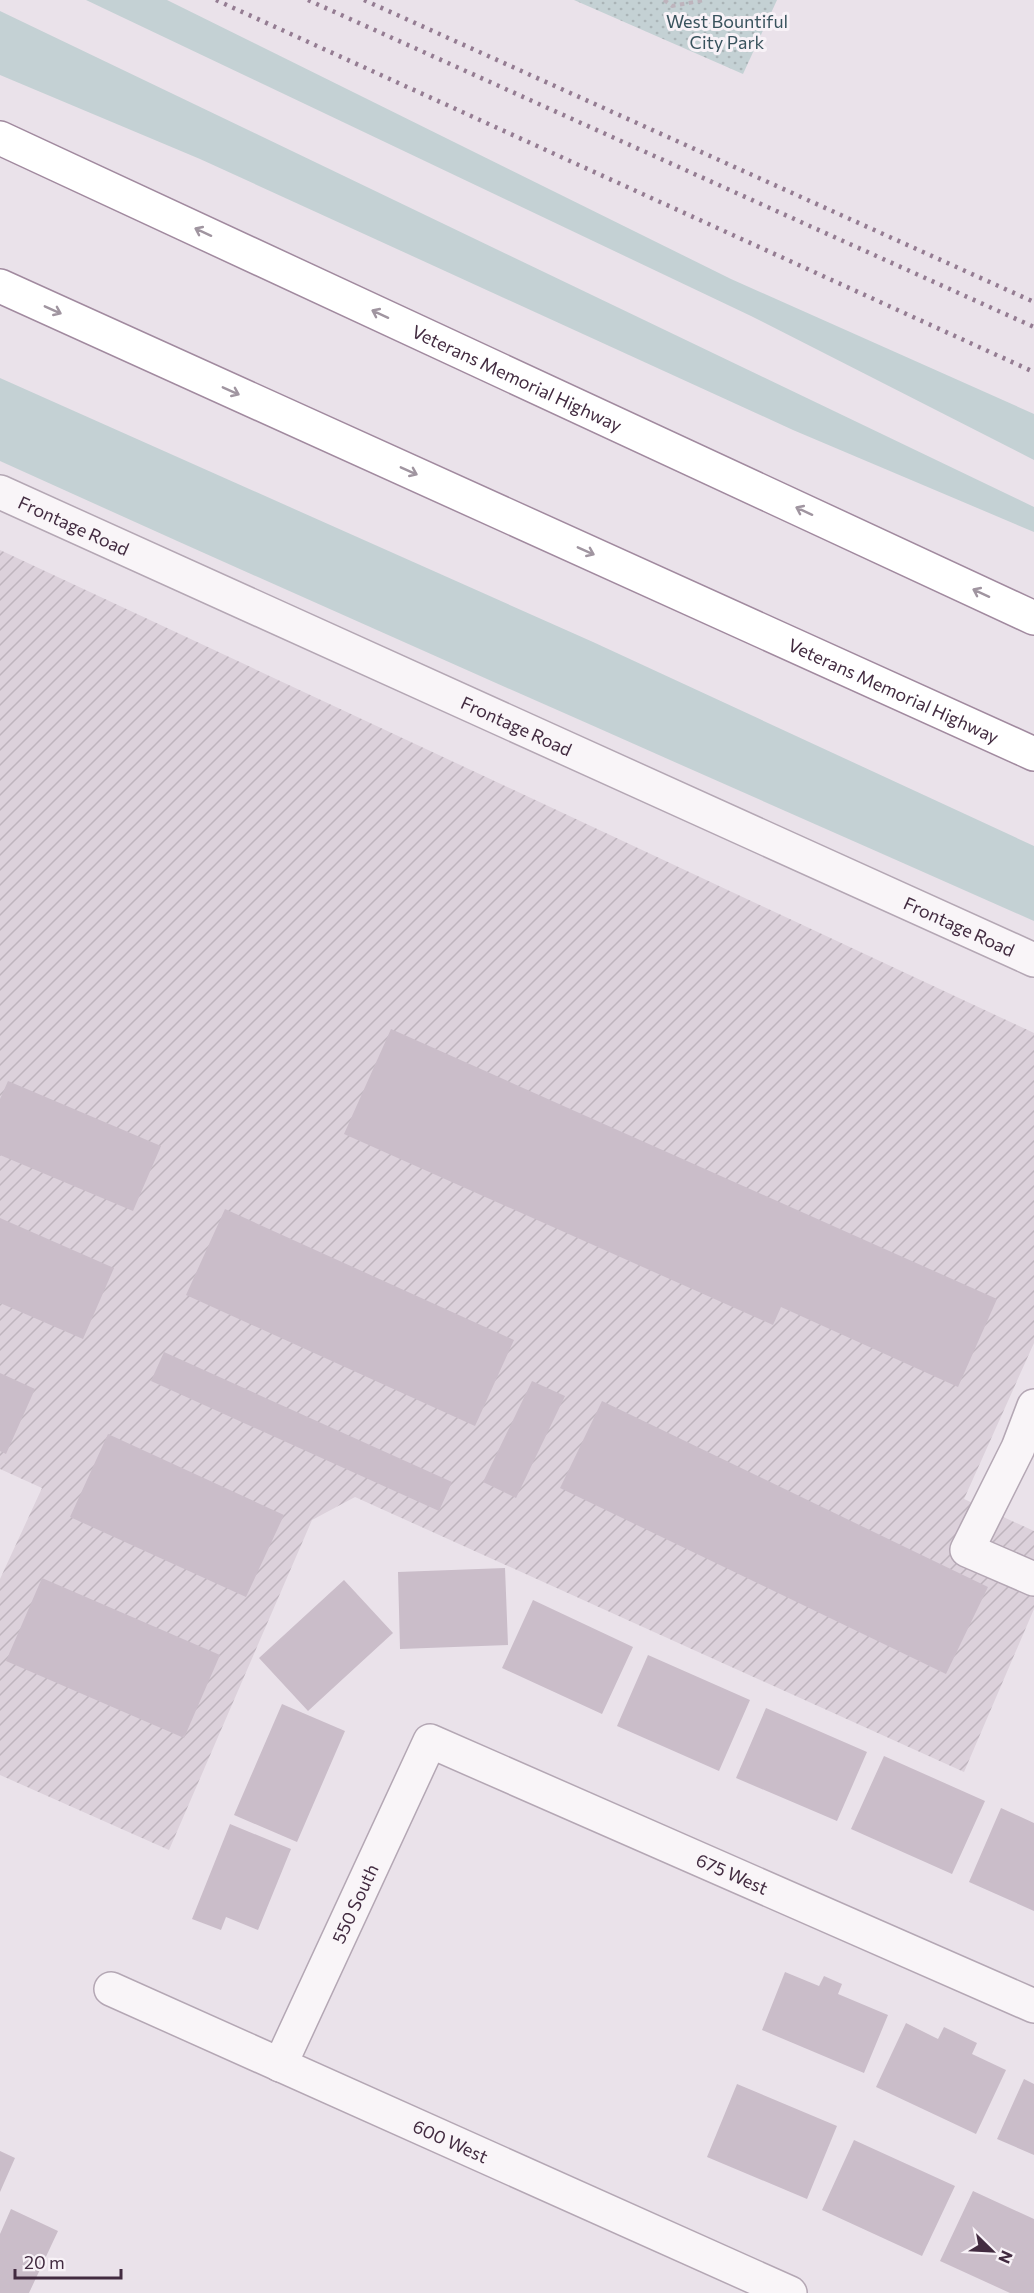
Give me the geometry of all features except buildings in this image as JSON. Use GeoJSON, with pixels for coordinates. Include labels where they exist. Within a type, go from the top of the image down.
{"type":"FeatureCollection","features":[{"type":"Feature","properties":{"kind":"highway","name":"Veterans Memorial Highway"},"geometry":{"type":"LineString","coordinates":[[0,138],[1034,618]]}},
{"type":"Feature","properties":{"kind":"highway","name":"Veterans Memorial Highway"},"geometry":{"type":"LineString","coordinates":[[0,286],[1034,754]]}},
{"type":"Feature","properties":{"kind":"street","name":"Frontage Road"},"geometry":{"type":"LineString","coordinates":[[0,492],[1034,960]]}},
{"type":"Feature","properties":{"kind":"street"},"geometry":{"type":"LineString","coordinates":[[1034,1406],[1018,1448],[967,1550],[1034,1579]]}},
{"type":"Feature","properties":{"kind":"street","name":"675 West"},"geometry":{"type":"LineString","coordinates":[[430,1740],[1034,2006]]}},
{"type":"Feature","properties":{"kind":"street","name":"550 South"},"geometry":{"type":"LineString","coordinates":[[280,2065],[430,1740]]}},
{"type":"Feature","properties":{"kind":"street","name":"600 West"},"geometry":{"type":"LineString","coordinates":[[111,1989],[790,2293]]}},
{"type":"Feature","properties":{"kind":"path"},"geometry":{"type":"LineString","coordinates":[[664,0],[672,6],[705,0]]}},
{"type":"Feature","properties":{"kind":"shaded area"},"geometry":{"type":"Polygon","coordinates":[[[0,550],[1034,1033],[1034,1343],[964,1499],[1034,1531],[1034,1609],[964,1772],[355,1497],[312,1520],[169,1850],[0,1775],[0,1579],[42,1488],[0,1469],[0,550]]]}},
{"type":"Feature","properties":{"kind":"green space"},"geometry":{"type":"Polygon","coordinates":[[[86,0],[167,0],[731,279],[1034,414],[1034,460],[751,316],[86,0]]]}},
{"type":"Feature","properties":{"kind":"green space","name":"West Bountiful City Park"},"geometry":{"type":"Polygon","coordinates":[[[574,0],[777,0],[743,74],[574,0]]]}},
{"type":"Feature","properties":{"kind":"green space"},"geometry":{"type":"Polygon","coordinates":[[[0,11],[1034,507],[1034,532],[793,430],[200,159],[0,75],[0,11]]]}},
{"type":"Feature","properties":{"kind":"green space"},"geometry":{"type":"Polygon","coordinates":[[[0,378],[593,642],[1034,846],[1034,921],[0,461],[0,378]]]}},
{"type":"Feature","properties":{"kind":"railway"},"geometry":{"type":"LineString","coordinates":[[216,0],[1034,372]]}},
{"type":"Feature","properties":{"kind":"railway"},"geometry":{"type":"LineString","coordinates":[[308,0],[1034,327]]}},
{"type":"Feature","properties":{"kind":"railway"},"geometry":{"type":"LineString","coordinates":[[364,0],[1034,302]]}}]}
